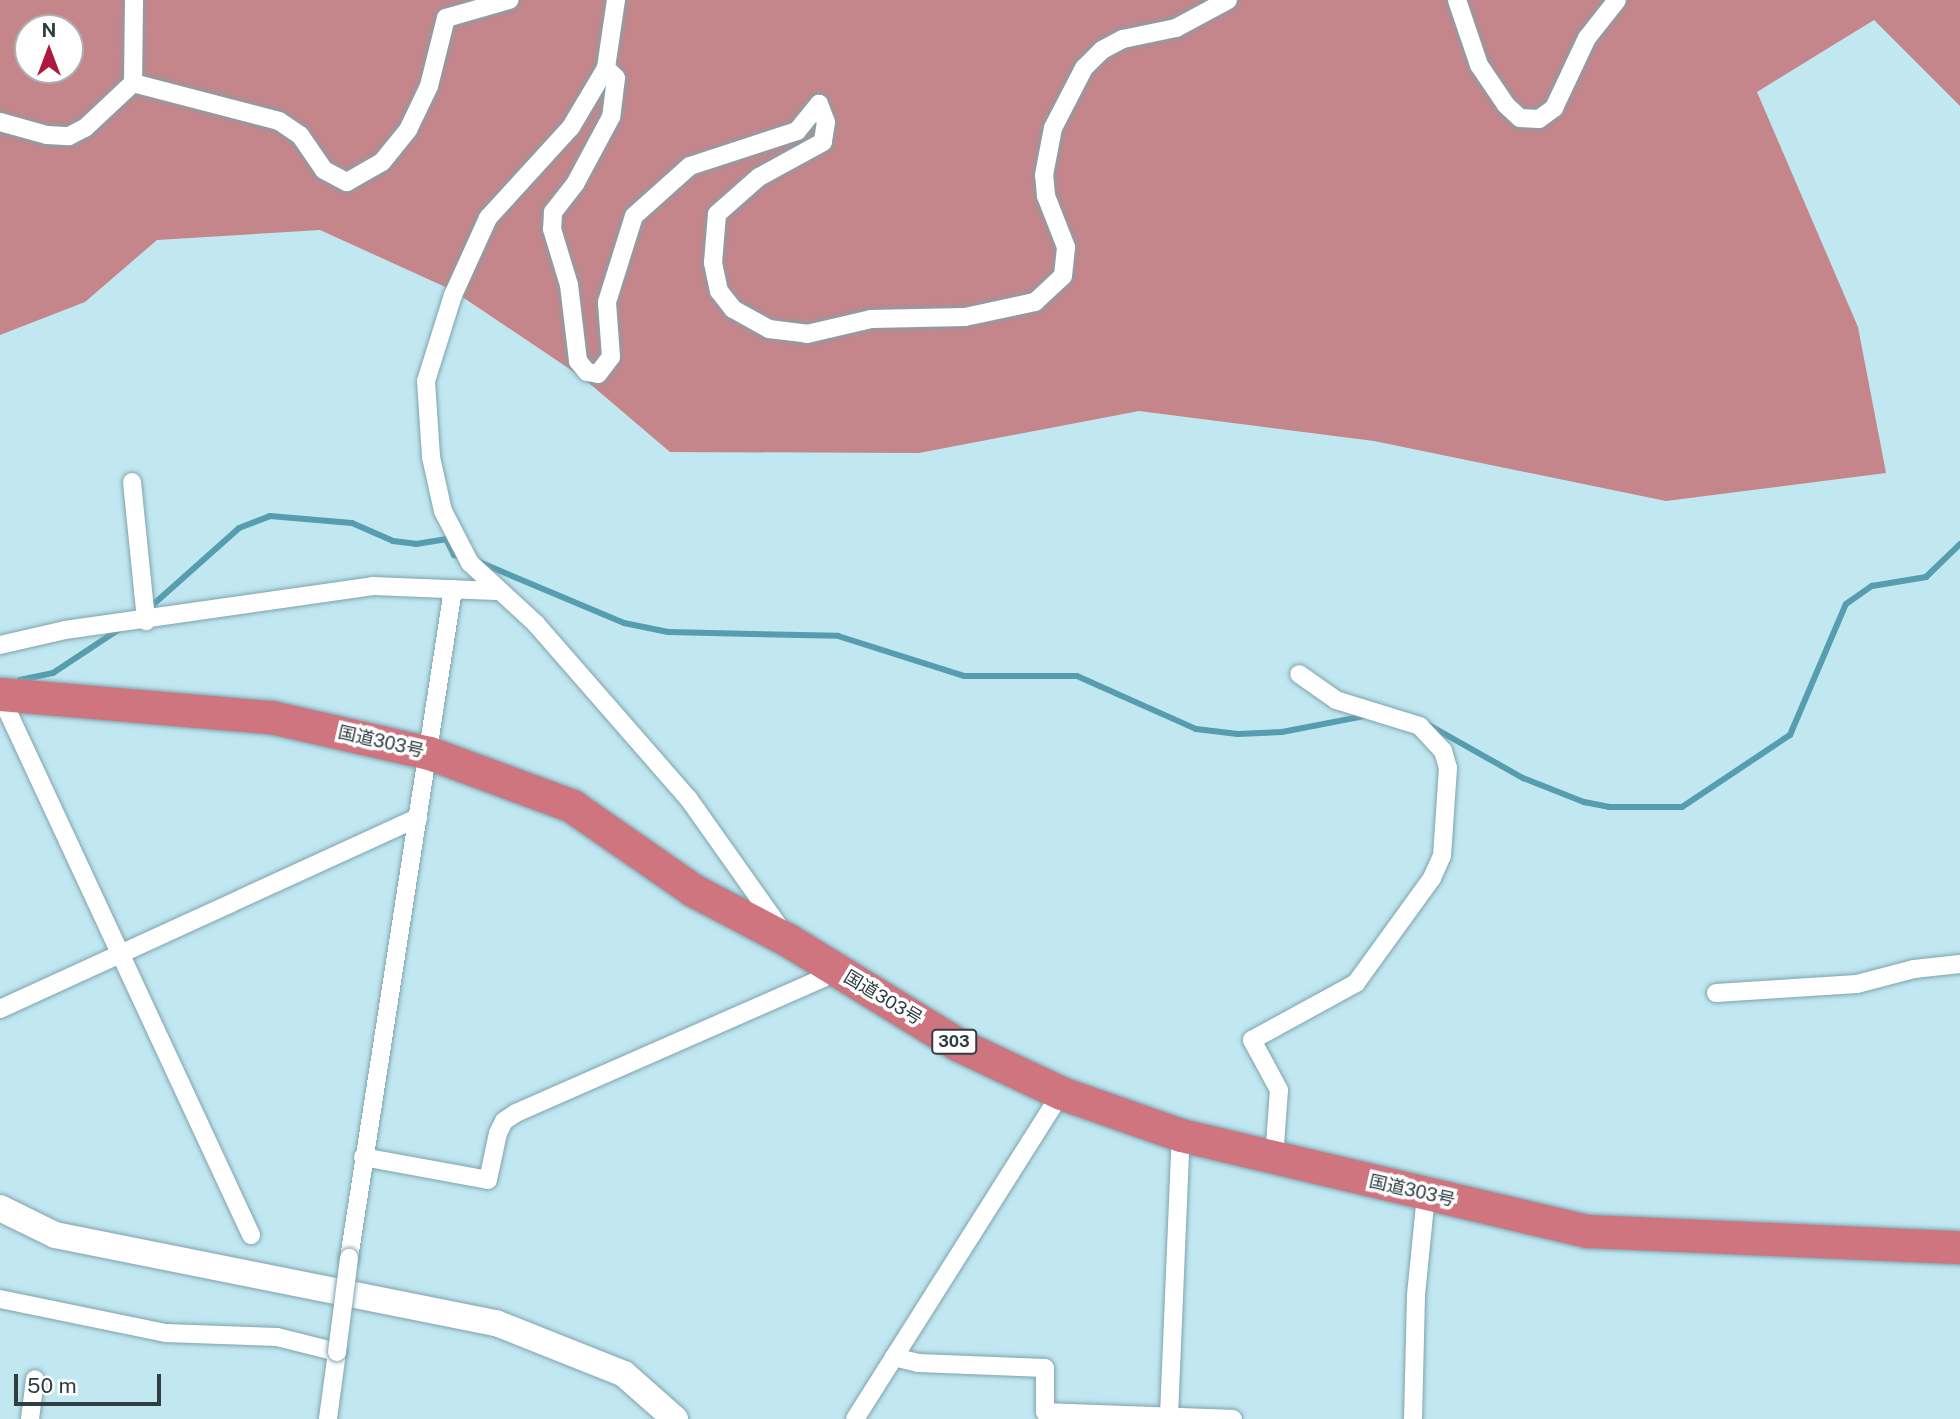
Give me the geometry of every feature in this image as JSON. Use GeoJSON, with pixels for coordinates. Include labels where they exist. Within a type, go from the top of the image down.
{"type":"FeatureCollection","features":[{"type":"Feature","properties":{"kind":"highway","name":"国道303号"},"geometry":{"type":"LineString","coordinates":[[4,694],[271,717],[429,753],[572,806],[693,890],[788,940],[957,1044],[1061,1093],[1181,1135],[1426,1195],[1588,1231],[1960,1247]]}},
{"type":"Feature","properties":{"kind":"street"},"geometry":{"type":"LineString","coordinates":[[0,122],[69,136],[85,128],[133,83],[134,0]]}},
{"type":"Feature","properties":{"kind":"street"},"geometry":{"type":"LineString","coordinates":[[133,83],[278,121],[300,135],[324,170],[347,182],[382,162],[408,130],[429,86],[446,18],[509,0]]}},
{"type":"Feature","properties":{"kind":"street"},"geometry":{"type":"LineString","coordinates":[[616,0],[606,68],[571,127],[488,218],[453,295],[426,381],[428,432],[443,511],[470,564],[496,591],[536,624],[688,798],[788,940]]}},
{"type":"Feature","properties":{"kind":"street"},"geometry":{"type":"LineString","coordinates":[[606,68],[616,78],[611,117],[575,184],[553,212],[552,229],[569,285],[578,361],[587,372],[598,374],[611,357],[607,302],[634,216],[690,166],[797,131],[820,104],[826,122],[823,142],[759,177],[716,214],[713,263],[719,291],[733,309],[769,329],[807,334],[871,319],[965,317],[1035,302],[1063,276],[1066,247],[1046,196],[1044,175],[1053,128],[1084,68],[1102,50],[1123,39],[1176,28],[1228,0]]}},
{"type":"Feature","properties":{"kind":"street"},"geometry":{"type":"LineString","coordinates":[[1457,0],[1479,65],[1506,105],[1520,118],[1539,119],[1554,108],[1587,38],[1617,0]]}},
{"type":"Feature","properties":{"kind":"street"},"geometry":{"type":"LineString","coordinates":[[132,482],[146,621]]}},
{"type":"Feature","properties":{"kind":"street"},"geometry":{"type":"LineString","coordinates":[[0,645],[65,630],[146,621],[373,586],[496,591]]}},
{"type":"Feature","properties":{"kind":"street"},"geometry":{"type":"LineString","coordinates":[[328,1419],[363,1157],[453,589]]}},
{"type":"Feature","properties":{"kind":"street"},"geometry":{"type":"LineString","coordinates":[[1274,1158],[1279,1090],[1252,1040],[1356,983],[1432,878],[1442,856],[1448,768],[1443,751],[1420,726],[1336,700],[1299,674]]}},
{"type":"Feature","properties":{"kind":"street"},"geometry":{"type":"LineString","coordinates":[[4,694],[7,710],[251,1235]]}},
{"type":"Feature","properties":{"kind":"street"},"geometry":{"type":"LineString","coordinates":[[0,1009],[418,818]]}},
{"type":"Feature","properties":{"kind":"street"},"geometry":{"type":"LineString","coordinates":[[1716,993],[1857,984],[1914,969],[1960,964]]}},
{"type":"Feature","properties":{"kind":"street"},"geometry":{"type":"LineString","coordinates":[[363,1157],[488,1180],[498,1133],[504,1121],[516,1113],[823,978],[831,967]]}},
{"type":"Feature","properties":{"kind":"street"},"geometry":{"type":"LineString","coordinates":[[855,1419],[1061,1093]]}},
{"type":"Feature","properties":{"kind":"street"},"geometry":{"type":"LineString","coordinates":[[1169,1416],[1181,1135]]}},
{"type":"Feature","properties":{"kind":"street"},"geometry":{"type":"LineString","coordinates":[[1413,1419],[1416,1295],[1426,1195]]}},
{"type":"Feature","properties":{"kind":"street"},"geometry":{"type":"LineString","coordinates":[[0,1208],[55,1235],[496,1323],[624,1374],[675,1419]]}},
{"type":"Feature","properties":{"kind":"street"},"geometry":{"type":"LineString","coordinates":[[0,1299],[166,1333],[277,1337],[337,1352]]}},
{"type":"Feature","properties":{"kind":"street"},"geometry":{"type":"LineString","coordinates":[[894,1357],[918,1363],[1045,1368],[1045,1412],[1233,1419]]}},
{"type":"Feature","properties":{"kind":"street"},"geometry":{"type":"LineString","coordinates":[[30,1419],[36,1379]]}},
{"type":"Feature","properties":{"kind":"shaded area"},"geometry":{"type":"Polygon","coordinates":[[[0,0],[1960,0],[1960,106],[1874,20],[1757,92],[1858,327],[1886,473],[1666,501],[1374,441],[1139,411],[919,453],[670,452],[583,378],[452,290],[320,230],[157,240],[85,302],[0,335],[0,0]]]}},
{"type":"Feature","properties":{"kind":"waterway"},"geometry":{"type":"LineString","coordinates":[[147,610],[239,528],[270,516],[352,523],[393,541],[416,544],[446,539],[454,555],[462,557]]}},
{"type":"Feature","properties":{"kind":"waterway"},"geometry":{"type":"LineString","coordinates":[[1427,724],[1523,778],[1584,802],[1609,807],[1682,807],[1790,735],[1846,604],[1872,586],[1926,577],[1960,544]]}},
{"type":"Feature","properties":{"kind":"waterway"},"geometry":{"type":"LineString","coordinates":[[472,559],[624,623],[668,632],[838,636],[964,676],[1077,676],[1196,729],[1238,734],[1282,732],[1365,716]]}},
{"type":"Feature","properties":{"kind":"waterway"},"geometry":{"type":"LineString","coordinates":[[20,680],[53,673],[121,628]]}}]}
